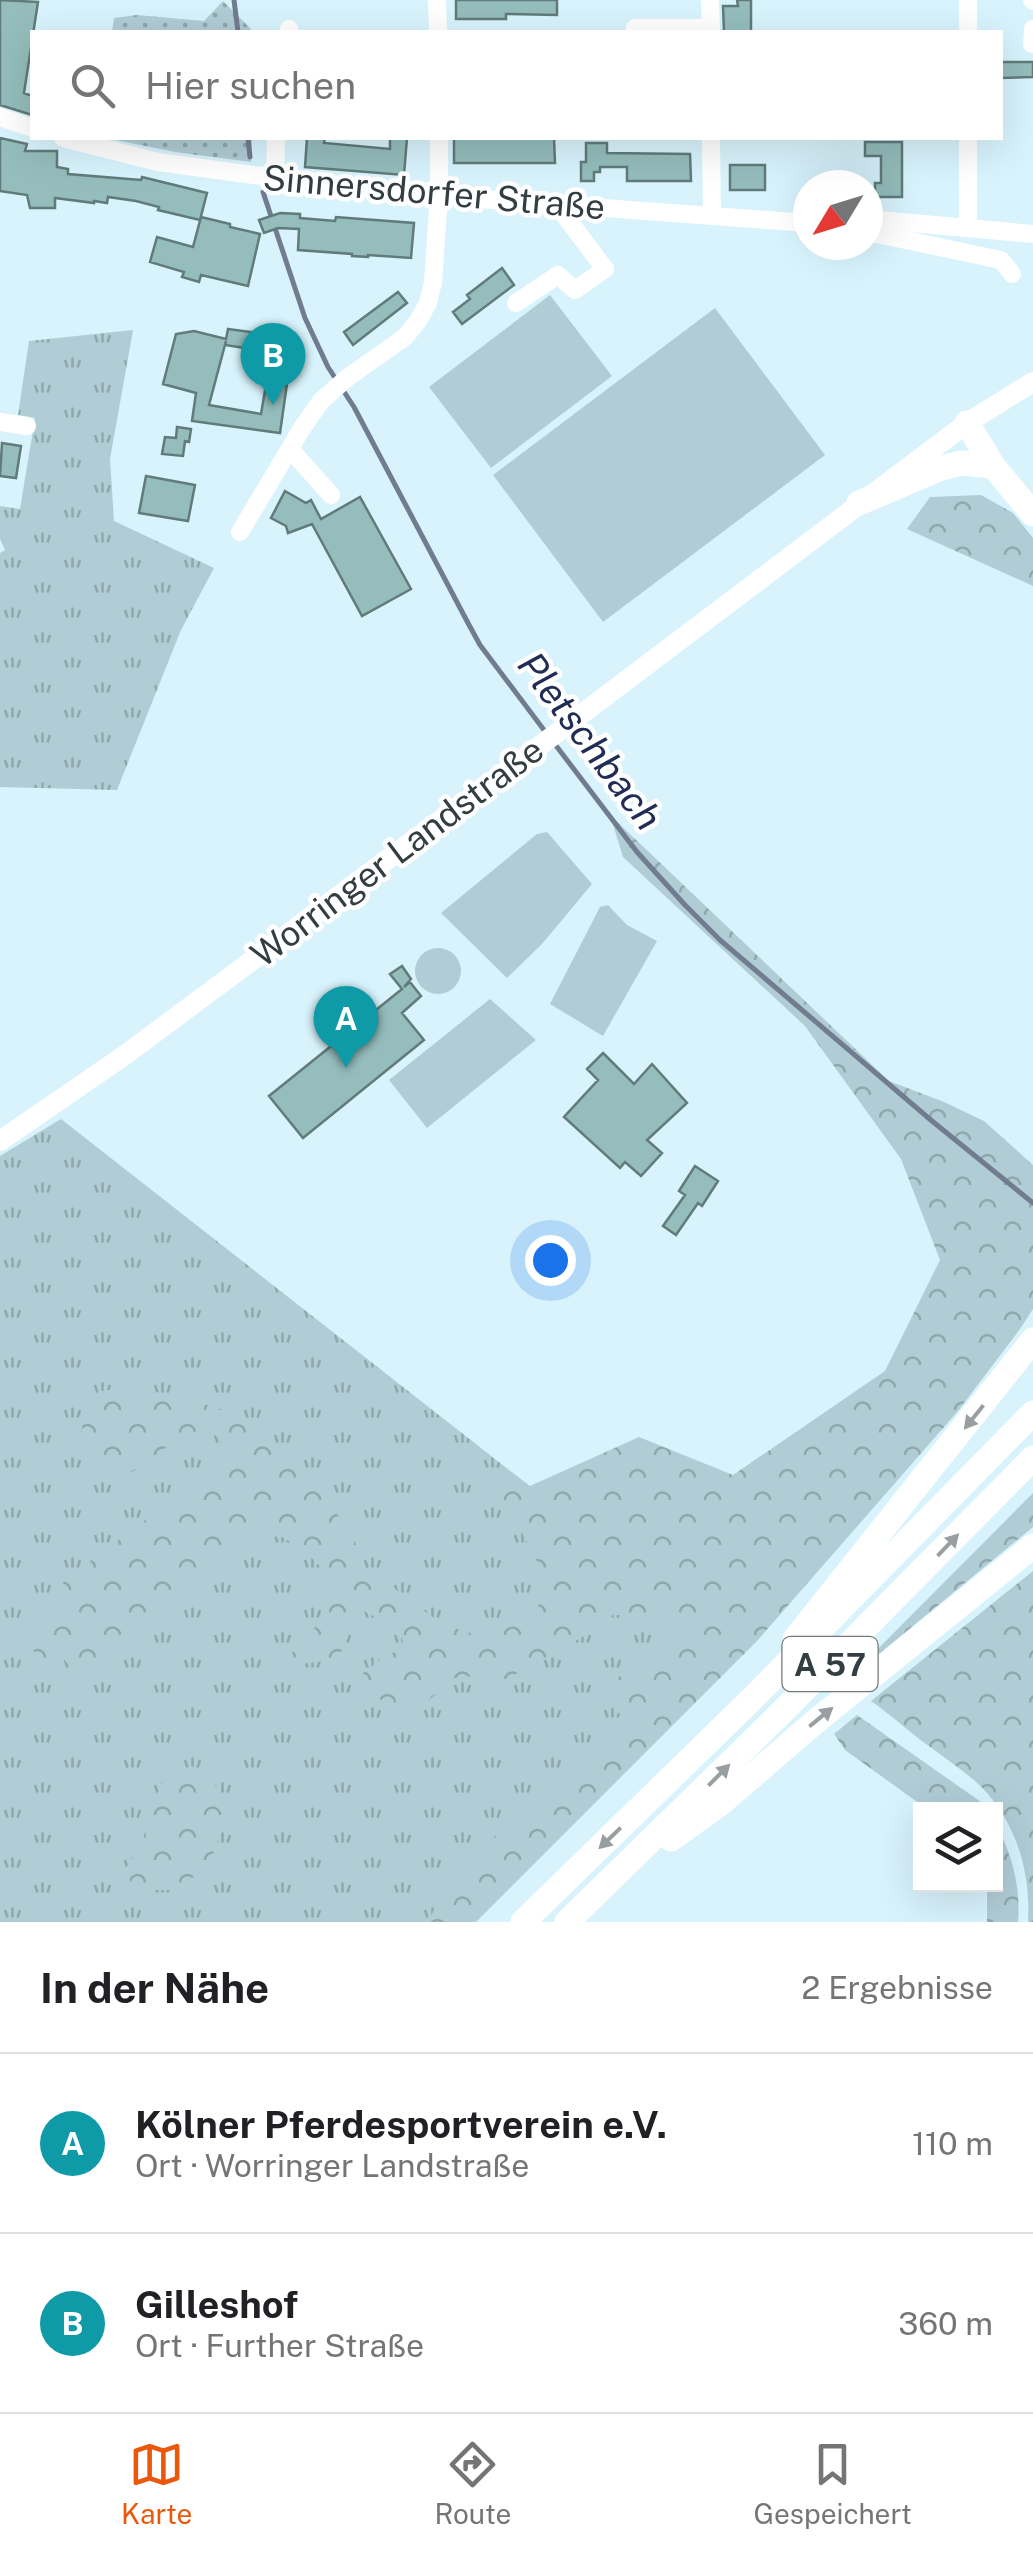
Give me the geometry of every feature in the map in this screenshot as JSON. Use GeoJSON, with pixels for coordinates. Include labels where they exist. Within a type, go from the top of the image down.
{"type":"FeatureCollection","features":[{"type":"Feature","properties":{"kind":"highway"},"geometry":{"type":"LineString","coordinates":[[967,424],[993,466],[1033,514]]}},
{"type":"Feature","properties":{"kind":"highway"},"geometry":{"type":"LineString","coordinates":[[860,503],[941,468],[962,463],[993,466]]}},
{"type":"Feature","properties":{"kind":"highway"},"geometry":{"type":"LineString","coordinates":[[756,1696],[810,1618],[1033,1340]]}},
{"type":"Feature","properties":{"kind":"highway","name":"A 57"},"geometry":{"type":"LineString","coordinates":[[523,1922],[756,1696],[1033,1413]]}},
{"type":"Feature","properties":{"kind":"highway","name":"A 57"},"geometry":{"type":"LineString","coordinates":[[567,1922],[842,1653],[1033,1458]]}},
{"type":"Feature","properties":{"kind":"highway"},"geometry":{"type":"LineString","coordinates":[[624,1868],[720,1803],[1033,1546]]}},
{"type":"Feature","properties":{"kind":"main road","name":"Worringer Landstraße"},"geometry":{"type":"LineString","coordinates":[[0,1141],[125,1055],[967,424],[1033,382]]}},
{"type":"Feature","properties":{"kind":"street"},"geometry":{"type":"LineString","coordinates":[[437,0],[438,30]]}},
{"type":"Feature","properties":{"kind":"street"},"geometry":{"type":"LineString","coordinates":[[634,28],[710,30],[710,0]]}},
{"type":"Feature","properties":{"kind":"street"},"geometry":{"type":"LineString","coordinates":[[968,0],[968,30]]}},
{"type":"Feature","properties":{"kind":"street"},"geometry":{"type":"LineString","coordinates":[[1032,44],[1033,29]]}},
{"type":"Feature","properties":{"kind":"street"},"geometry":{"type":"LineString","coordinates":[[0,116],[30,127]]}},
{"type":"Feature","properties":{"kind":"street","name":"Sinnersdorfer Straße"},"geometry":{"type":"LineString","coordinates":[[71,140],[162,163],[274,178],[439,196],[793,223]]}},
{"type":"Feature","properties":{"kind":"street"},"geometry":{"type":"LineString","coordinates":[[274,178],[276,140]]}},
{"type":"Feature","properties":{"kind":"street"},"geometry":{"type":"LineString","coordinates":[[240,532],[311,414],[331,391],[406,336],[428,303],[434,282],[439,140]]}},
{"type":"Feature","properties":{"kind":"street"},"geometry":{"type":"LineString","coordinates":[[711,140],[712,216]]}},
{"type":"Feature","properties":{"kind":"street"},"geometry":{"type":"LineString","coordinates":[[968,140],[968,227]]}},
{"type":"Feature","properties":{"kind":"street"},"geometry":{"type":"LineString","coordinates":[[516,304],[558,275],[575,290],[605,269],[558,205]]}},
{"type":"Feature","properties":{"kind":"street"},"geometry":{"type":"LineString","coordinates":[[883,220],[1033,234]]}},
{"type":"Feature","properties":{"kind":"street"},"geometry":{"type":"LineString","coordinates":[[883,235],[1001,260],[1012,274]]}},
{"type":"Feature","properties":{"kind":"street"},"geometry":{"type":"LineString","coordinates":[[0,422],[27,426]]}},
{"type":"Feature","properties":{"kind":"street"},"geometry":{"type":"LineString","coordinates":[[290,448],[331,495]]}},
{"type":"Feature","properties":{"kind":"green space"},"geometry":{"type":"Polygon","coordinates":[[[223,1],[251,30],[112,30],[114,18],[137,15],[204,21],[223,1]]]}},
{"type":"Feature","properties":{"kind":"green space"},"geometry":{"type":"Polygon","coordinates":[[[116,140],[252,140],[251,162],[116,140]]]}},
{"type":"Feature","properties":{"kind":"green space"},"geometry":{"type":"Polygon","coordinates":[[[550,295],[612,376],[491,468],[429,387],[550,295]]]}},
{"type":"Feature","properties":{"kind":"green space"},"geometry":{"type":"Polygon","coordinates":[[[715,308],[825,455],[603,622],[493,475],[715,308]]]}},
{"type":"Feature","properties":{"kind":"green space"},"geometry":{"type":"Polygon","coordinates":[[[133,330],[110,459],[114,521],[214,568],[181,630],[117,790],[0,787],[0,553],[5,550],[0,539],[0,506],[20,509],[35,418],[18,415],[29,341],[133,330]]]}},
{"type":"Feature","properties":{"kind":"green space"},"geometry":{"type":"Polygon","coordinates":[[[981,495],[1013,513],[1033,538],[1033,586],[907,529],[930,497],[981,495]]]}},
{"type":"Feature","properties":{"kind":"green space"},"geometry":{"type":"Polygon","coordinates":[[[610,815],[889,1081],[984,1121],[1033,1165],[1033,1309],[958,1411],[757,1641],[476,1922],[428,1922],[446,1885],[494,1837],[574,1774],[623,1729],[622,1716],[607,1703],[603,1690],[633,1665],[687,1632],[643,1615],[613,1615],[586,1635],[507,1679],[483,1675],[454,1678],[429,1700],[406,1711],[373,1696],[363,1673],[405,1646],[398,1630],[357,1607],[345,1646],[336,1657],[295,1664],[292,1653],[329,1612],[328,1591],[320,1566],[300,1547],[282,1537],[256,1536],[201,1571],[166,1616],[117,1647],[91,1680],[72,1676],[63,1658],[47,1663],[30,1644],[65,1580],[175,1498],[216,1480],[232,1467],[219,1439],[198,1431],[174,1442],[129,1473],[81,1441],[86,1414],[101,1391],[125,1388],[179,1396],[226,1411],[258,1427],[326,1499],[354,1537],[361,1566],[371,1581],[394,1588],[442,1624],[479,1636],[517,1625],[538,1607],[546,1581],[498,1493],[496,1472],[510,1471],[530,1486],[639,1437],[733,1475],[885,1371],[940,1260],[901,1159],[805,1026],[623,857],[610,815]]]}},
{"type":"Feature","properties":{"kind":"green space"},"geometry":{"type":"Polygon","coordinates":[[[547,832],[592,884],[542,944],[507,978],[441,913],[537,834],[547,832]]]}},
{"type":"Feature","properties":{"kind":"green space"},"geometry":{"type":"Polygon","coordinates":[[[608,905],[627,925],[657,941],[603,1036],[550,1004],[600,907],[608,905]]]}},
{"type":"Feature","properties":{"kind":"green space"},"geometry":{"type":"Polygon","coordinates":[[[438,948],[454,955],[461,971],[454,987],[438,994],[422,987],[415,971],[422,955],[438,948]]]}},
{"type":"Feature","properties":{"kind":"green space"},"geometry":{"type":"Polygon","coordinates":[[[490,999],[536,1040],[427,1128],[389,1080],[490,999]]]}},
{"type":"Feature","properties":{"kind":"green space"},"geometry":{"type":"Polygon","coordinates":[[[61,1119],[726,1640],[429,1922],[0,1922],[0,1156],[61,1119]]]}},
{"type":"Feature","properties":{"kind":"green space"},"geometry":{"type":"Polygon","coordinates":[[[1033,1493],[1033,1527],[845,1682],[1033,1493]]]}},
{"type":"Feature","properties":{"kind":"green space"},"geometry":{"type":"Polygon","coordinates":[[[1033,1571],[1033,1922],[1028,1922],[1027,1883],[1018,1845],[1003,1815],[1003,1802],[994,1802],[975,1781],[871,1701],[1033,1571]]]}},
{"type":"Feature","properties":{"kind":"green space"},"geometry":{"type":"Polygon","coordinates":[[[857,1715],[981,1802],[917,1802],[845,1750],[834,1734],[857,1715]]]}},
{"type":"Feature","properties":{"kind":"green space"},"geometry":{"type":"Polygon","coordinates":[[[192,1766],[218,1787],[229,1811],[210,1862],[172,1890],[144,1890],[133,1885],[124,1871],[141,1844],[161,1784],[177,1771],[192,1766]]]}},
{"type":"Feature","properties":{"kind":"green space"},"geometry":{"type":"Polygon","coordinates":[[[1003,1839],[1014,1872],[1018,1922],[987,1922],[987,1892],[1003,1892],[1003,1839]]]}},
{"type":"Feature","properties":{"kind":"building"},"geometry":{"type":"Polygon","coordinates":[[[0,0],[38,2],[34,30],[30,30],[24,93],[30,95],[30,114],[0,105],[0,0]]]}},
{"type":"Feature","properties":{"kind":"building"},"geometry":{"type":"Polygon","coordinates":[[[456,0],[557,0],[557,15],[506,14],[506,19],[456,19],[456,0]]]}},
{"type":"Feature","properties":{"kind":"building"},"geometry":{"type":"Polygon","coordinates":[[[737,0],[751,0],[751,30],[724,30],[723,6],[738,6],[737,0]]]}},
{"type":"Feature","properties":{"kind":"building"},"geometry":{"type":"Polygon","coordinates":[[[1003,62],[1033,62],[1033,77],[1003,78],[1003,62]]]}},
{"type":"Feature","properties":{"kind":"building"},"geometry":{"type":"Polygon","coordinates":[[[0,138],[27,144],[25,151],[57,151],[57,167],[68,169],[68,174],[141,180],[142,177],[207,193],[200,220],[108,197],[107,203],[55,198],[55,208],[30,208],[27,195],[0,191],[0,138]]]}},
{"type":"Feature","properties":{"kind":"building"},"geometry":{"type":"Polygon","coordinates":[[[307,140],[390,149],[390,140],[407,140],[404,175],[305,167],[307,140]]]}},
{"type":"Feature","properties":{"kind":"building"},"geometry":{"type":"Polygon","coordinates":[[[454,140],[554,140],[555,163],[454,163],[454,140]]]}},
{"type":"Feature","properties":{"kind":"building"},"geometry":{"type":"Polygon","coordinates":[[[865,142],[902,142],[902,197],[883,197],[881,156],[865,156],[865,142]]]}},
{"type":"Feature","properties":{"kind":"building"},"geometry":{"type":"Polygon","coordinates":[[[586,143],[607,143],[607,153],[690,154],[691,181],[627,181],[627,167],[600,167],[600,172],[594,172],[594,181],[581,181],[586,143]]]}},
{"type":"Feature","properties":{"kind":"building"},"geometry":{"type":"Polygon","coordinates":[[[730,165],[765,165],[765,190],[730,190],[730,165]]]}},
{"type":"Feature","properties":{"kind":"building"},"geometry":{"type":"Polygon","coordinates":[[[280,213],[335,221],[336,217],[414,223],[411,258],[298,250],[299,229],[278,228],[264,233],[259,220],[280,213]]]}},
{"type":"Feature","properties":{"kind":"building"},"geometry":{"type":"Polygon","coordinates":[[[201,217],[260,234],[248,286],[201,275],[199,282],[182,277],[184,272],[150,262],[157,237],[193,247],[201,217]]]}},
{"type":"Feature","properties":{"kind":"building"},"geometry":{"type":"Polygon","coordinates":[[[502,268],[514,285],[462,324],[453,312],[470,299],[467,295],[502,268]]]}},
{"type":"Feature","properties":{"kind":"building"},"geometry":{"type":"Polygon","coordinates":[[[398,292],[407,303],[353,345],[344,332],[398,292]]]}},
{"type":"Feature","properties":{"kind":"building"},"geometry":{"type":"Polygon","coordinates":[[[228,329],[273,335],[271,352],[225,345],[226,341],[209,405],[261,414],[272,346],[292,348],[280,433],[192,421],[196,393],[163,384],[176,334],[194,331],[226,339],[228,329]]]}},
{"type":"Feature","properties":{"kind":"building"},"geometry":{"type":"Polygon","coordinates":[[[177,427],[191,429],[183,456],[162,454],[165,437],[176,438],[177,427]]]}},
{"type":"Feature","properties":{"kind":"building"},"geometry":{"type":"Polygon","coordinates":[[[2,443],[21,446],[16,478],[0,476],[2,443]]]}},
{"type":"Feature","properties":{"kind":"building"},"geometry":{"type":"Polygon","coordinates":[[[146,476],[195,485],[188,521],[139,513],[146,476]]]}},
{"type":"Feature","properties":{"kind":"building"},"geometry":{"type":"Polygon","coordinates":[[[285,491],[306,503],[311,500],[321,519],[360,497],[411,589],[362,616],[312,524],[288,533],[286,526],[271,518],[285,491]]]}},
{"type":"Feature","properties":{"kind":"building"},"geometry":{"type":"Polygon","coordinates":[[[402,966],[411,979],[404,987],[410,982],[421,996],[402,1013],[424,1040],[303,1138],[269,1096],[402,989],[390,974],[402,966]]]}},
{"type":"Feature","properties":{"kind":"building"},"geometry":{"type":"Polygon","coordinates":[[[603,1053],[634,1084],[652,1064],[687,1103],[647,1140],[662,1153],[641,1176],[625,1162],[620,1168],[564,1117],[598,1080],[587,1069],[603,1053]]]}},
{"type":"Feature","properties":{"kind":"building"},"geometry":{"type":"Polygon","coordinates":[[[695,1166],[718,1181],[676,1235],[663,1226],[685,1195],[679,1191],[695,1166]]]}},
{"type":"Feature","properties":{"kind":"waterway","name":"Pletschbach"},"geometry":{"type":"LineString","coordinates":[[234,0],[238,30]]}},
{"type":"Feature","properties":{"kind":"waterway","name":"Pletschbach"},"geometry":{"type":"LineString","coordinates":[[248,140],[250,157]]}},
{"type":"Feature","properties":{"kind":"waterway","name":"Pletschbach"},"geometry":{"type":"LineString","coordinates":[[263,192],[305,318],[328,367],[354,407],[480,645],[547,734]]}},
{"type":"Feature","properties":{"kind":"waterway","name":"Pletschbach"},"geometry":{"type":"LineString","coordinates":[[554,743],[637,852],[720,940],[1033,1203]]}},
{"type":"Feature","properties":{"kind":"place","name":"Gilleshof"},"geometry":{"type":"Point","coordinates":[273,405]}},
{"type":"Feature","properties":{"kind":"place","name":"Kölner Pferdesportverein e.V."},"geometry":{"type":"Point","coordinates":[346,1068]}}]}
